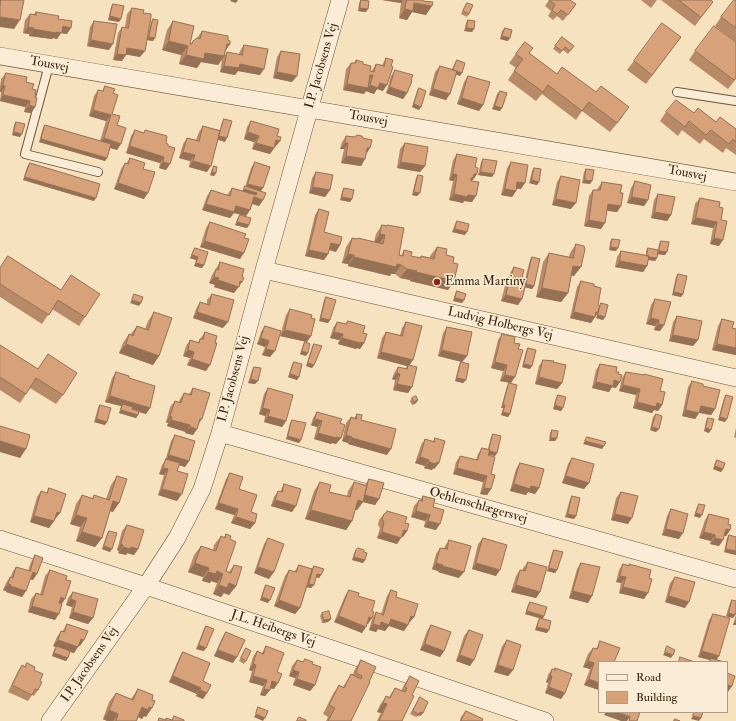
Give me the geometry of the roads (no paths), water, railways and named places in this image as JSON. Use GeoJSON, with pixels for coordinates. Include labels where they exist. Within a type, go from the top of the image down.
{"type":"FeatureCollection","features":[{"type":"Feature","properties":{"kind":"street","name":"I.P. Jacobsens Vej"},"geometry":{"type":"LineString","coordinates":[[50,721],[146,586],[177,538],[202,489],[220,433],[340,0]]}},
{"type":"Feature","properties":{"kind":"street","name":"Tousvej"},"geometry":{"type":"LineString","coordinates":[[0,56],[736,182]]}},
{"type":"Feature","properties":{"kind":"street","name":"Ludvig Holbergs Vej"},"geometry":{"type":"LineString","coordinates":[[264,270],[736,378]]}},
{"type":"Feature","properties":{"kind":"street","name":"Oehlenschlægersvej"},"geometry":{"type":"LineString","coordinates":[[220,433],[736,579]]}},
{"type":"Feature","properties":{"kind":"street","name":"J.L. Heibergs Vej"},"geometry":{"type":"LineString","coordinates":[[0,539],[146,586],[545,721]]}},
{"type":"Feature","properties":{"kind":"lane"},"geometry":{"type":"LineString","coordinates":[[49,65],[25,154],[98,172]]}},
{"type":"Feature","properties":{"kind":"lane"},"geometry":{"type":"LineString","coordinates":[[677,92],[736,100]]}},
{"type":"Feature","properties":{"kind":"place","name":"Emma Martiny"},"geometry":{"type":"Point","coordinates":[437,282]}}]}
